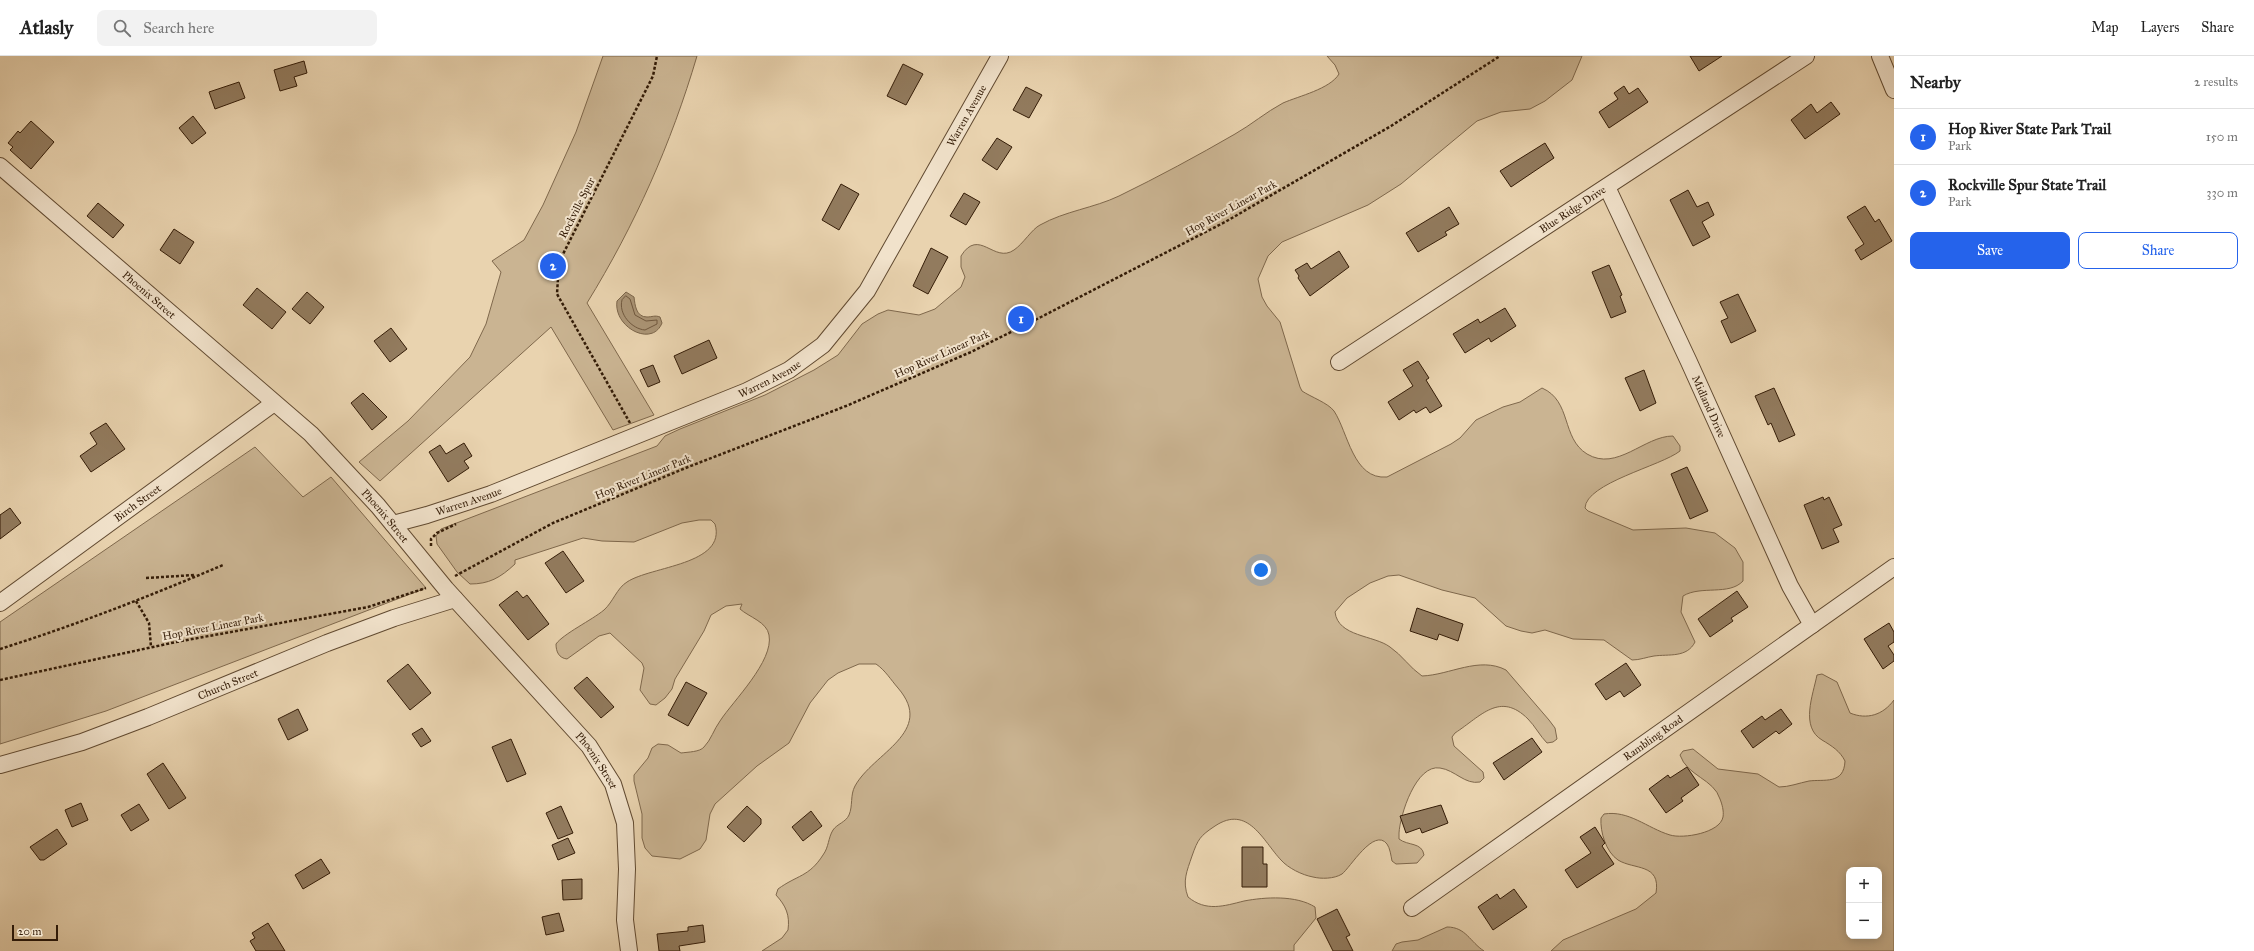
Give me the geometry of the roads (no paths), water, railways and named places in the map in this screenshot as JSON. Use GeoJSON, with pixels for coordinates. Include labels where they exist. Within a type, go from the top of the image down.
{"type":"FeatureCollection","features":[{"type":"Feature","properties":{"kind":"street","name":"Warren Avenue"},"geometry":{"type":"LineString","coordinates":[[393,524],[454,507],[491,494],[747,391],[789,370],[823,345],[867,290],[1000,56]]}},
{"type":"Feature","properties":{"kind":"street","name":"Blue Ridge Drive"},"geometry":{"type":"LineString","coordinates":[[1339,362],[1806,56]]}},
{"type":"Feature","properties":{"kind":"street"},"geometry":{"type":"LineString","coordinates":[[1880,56],[1894,90]]}},
{"type":"Feature","properties":{"kind":"street","name":"Phoenix Street"},"geometry":{"type":"LineString","coordinates":[[0,166],[311,434],[393,524],[455,599],[589,746],[613,784],[625,823],[627,868],[625,920],[629,951]]}},
{"type":"Feature","properties":{"kind":"street","name":"Midland Drive"},"geometry":{"type":"LineString","coordinates":[[1607,187],[1689,362],[1790,586],[1812,625]]}},
{"type":"Feature","properties":{"kind":"street","name":"Birch Street"},"geometry":{"type":"LineString","coordinates":[[0,603],[274,402]]}},
{"type":"Feature","properties":{"kind":"street","name":"Rambling Road"},"geometry":{"type":"LineString","coordinates":[[1412,908],[1894,567]]}},
{"type":"Feature","properties":{"kind":"street","name":"Church Street"},"geometry":{"type":"LineString","coordinates":[[0,765],[82,742],[148,717],[327,643],[394,618],[455,599]]}},
{"type":"Feature","properties":{"kind":"water"},"geometry":{"type":"Polygon","coordinates":[[[626,292],[634,297],[638,313],[640,315],[647,317],[660,317],[662,323],[657,330],[650,334],[642,334],[627,326],[621,319],[617,310],[617,301],[626,292]]]}},
{"type":"Feature","properties":{"kind":"place","name":"Rockville Spur State Trail"},"geometry":{"type":"Point","coordinates":[553,266]}},
{"type":"Feature","properties":{"kind":"place","name":"Hop River State Park Trail"},"geometry":{"type":"Point","coordinates":[1021,319]}}]}
